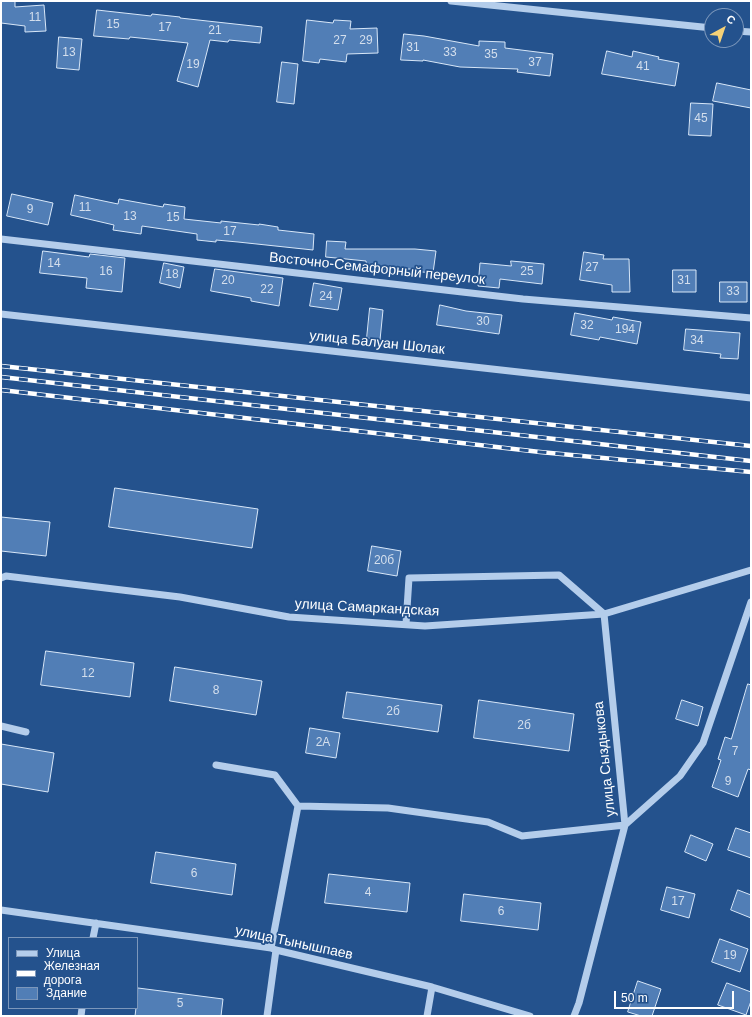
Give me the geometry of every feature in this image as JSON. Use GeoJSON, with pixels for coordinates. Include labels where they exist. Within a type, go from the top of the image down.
{"type":"FeatureCollection","features":[{"type":"Feature","properties":{"kind":"street"},"geometry":{"type":"LineString","coordinates":[[452,1],[704,27]]}},
{"type":"Feature","properties":{"kind":"street","name":"Восточно-Семафорный переулок"},"geometry":{"type":"LineString","coordinates":[[1,239],[523,299],[751,318]]}},
{"type":"Feature","properties":{"kind":"street","name":"улица Балуан Шолак"},"geometry":{"type":"LineString","coordinates":[[1,314],[751,398]]}},
{"type":"Feature","properties":{"kind":"street","name":"улица Самаркандская"},"geometry":{"type":"LineString","coordinates":[[1,578],[6,576],[180,597],[289,617],[424,626],[604,614],[751,570]]}},
{"type":"Feature","properties":{"kind":"street"},"geometry":{"type":"LineString","coordinates":[[406,624],[409,578],[559,574],[604,614]]}},
{"type":"Feature","properties":{"kind":"street"},"geometry":{"type":"LineString","coordinates":[[298,806],[388,808],[488,822],[522,836],[625,825],[680,776],[703,743],[751,602]]}},
{"type":"Feature","properties":{"kind":"street","name":"улица Сыздыкова"},"geometry":{"type":"LineString","coordinates":[[574,1016],[583,988],[625,825],[604,614]]}},
{"type":"Feature","properties":{"kind":"street"},"geometry":{"type":"LineString","coordinates":[[1,726],[26,732]]}},
{"type":"Feature","properties":{"kind":"street"},"geometry":{"type":"LineString","coordinates":[[216,765],[275,775],[298,806],[273,949],[267,1016]]}},
{"type":"Feature","properties":{"kind":"street","name":"улица Тынышпаев"},"geometry":{"type":"LineString","coordinates":[[1,910],[273,949],[432,986],[530,1016]]}},
{"type":"Feature","properties":{"kind":"street"},"geometry":{"type":"LineString","coordinates":[[93,937],[96,923]]}},
{"type":"Feature","properties":{"kind":"street"},"geometry":{"type":"LineString","coordinates":[[427,1016],[432,986]]}},
{"type":"Feature","properties":{"kind":"building"},"geometry":{"type":"Polygon","coordinates":[[[1,1],[15,1],[15,7],[44,5],[46,31],[25,32],[25,26],[1,23],[1,1]]]}},
{"type":"Feature","properties":{"kind":"building"},"geometry":{"type":"Polygon","coordinates":[[[97,10],[151,16],[152,14],[262,27],[260,43],[210,40],[198,87],[177,81],[188,43],[130,37],[129,39],[94,36],[97,10]]]}},
{"type":"Feature","properties":{"kind":"building"},"geometry":{"type":"Polygon","coordinates":[[[307,20],[333,23],[334,20],[351,21],[350,29],[377,28],[378,53],[347,54],[346,62],[320,59],[319,63],[303,61],[307,20]]]}},
{"type":"Feature","properties":{"kind":"building"},"geometry":{"type":"Polygon","coordinates":[[[404,34],[479,46],[479,41],[505,42],[505,48],[553,54],[550,76],[517,72],[518,69],[460,67],[423,60],[401,60],[404,34]]]}},
{"type":"Feature","properties":{"kind":"building"},"geometry":{"type":"Polygon","coordinates":[[[59,37],[82,39],[79,70],[57,68],[59,37]]]}},
{"type":"Feature","properties":{"kind":"building"},"geometry":{"type":"Polygon","coordinates":[[[607,51],[632,57],[633,51],[659,57],[658,59],[679,63],[675,86],[602,74],[607,51]]]}},
{"type":"Feature","properties":{"kind":"building"},"geometry":{"type":"Polygon","coordinates":[[[282,62],[298,64],[294,104],[277,102],[282,62]]]}},
{"type":"Feature","properties":{"kind":"building"},"geometry":{"type":"Polygon","coordinates":[[[717,83],[751,90],[751,108],[713,101],[717,83]]]}},
{"type":"Feature","properties":{"kind":"building"},"geometry":{"type":"Polygon","coordinates":[[[691,103],[713,104],[711,136],[689,135],[691,103]]]}},
{"type":"Feature","properties":{"kind":"building"},"geometry":{"type":"Polygon","coordinates":[[[12,194],[53,203],[48,225],[7,216],[12,194]]]}},
{"type":"Feature","properties":{"kind":"building"},"geometry":{"type":"Polygon","coordinates":[[[75,195],[118,204],[119,199],[163,207],[164,204],[185,207],[184,219],[221,223],[221,221],[259,224],[278,227],[278,230],[314,234],[313,250],[216,240],[216,242],[197,240],[197,234],[142,226],[141,234],[113,230],[114,225],[71,215],[75,195]]]}},
{"type":"Feature","properties":{"kind":"building"},"geometry":{"type":"Polygon","coordinates":[[[327,241],[346,242],[345,249],[415,249],[436,251],[433,273],[412,271],[413,269],[367,269],[366,261],[326,257],[327,241]]]}},
{"type":"Feature","properties":{"kind":"building"},"geometry":{"type":"Polygon","coordinates":[[[43,251],[89,257],[90,254],[125,258],[122,292],[86,288],[87,278],[40,273],[43,251]]]}},
{"type":"Feature","properties":{"kind":"building"},"geometry":{"type":"Polygon","coordinates":[[[584,252],[604,255],[603,259],[629,259],[630,292],[612,292],[612,285],[580,280],[584,252]]]}},
{"type":"Feature","properties":{"kind":"building"},"geometry":{"type":"Polygon","coordinates":[[[511,261],[544,264],[542,284],[500,279],[499,288],[478,286],[480,263],[511,266],[511,261]]]}},
{"type":"Feature","properties":{"kind":"building"},"geometry":{"type":"Polygon","coordinates":[[[164,263],[184,267],[180,288],[160,283],[164,263]]]}},
{"type":"Feature","properties":{"kind":"building"},"geometry":{"type":"Polygon","coordinates":[[[215,269],[283,278],[279,306],[251,301],[251,298],[211,291],[215,269]]]}},
{"type":"Feature","properties":{"kind":"building"},"geometry":{"type":"Polygon","coordinates":[[[673,270],[696,270],[696,292],[673,292],[673,270]]]}},
{"type":"Feature","properties":{"kind":"building"},"geometry":{"type":"Polygon","coordinates":[[[720,282],[747,282],[747,302],[720,302],[720,282]]]}},
{"type":"Feature","properties":{"kind":"building"},"geometry":{"type":"Polygon","coordinates":[[[314,283],[342,288],[338,310],[310,306],[314,283]]]}},
{"type":"Feature","properties":{"kind":"building"},"geometry":{"type":"Polygon","coordinates":[[[440,305],[466,311],[502,315],[499,334],[437,325],[440,305]]]}},
{"type":"Feature","properties":{"kind":"building"},"geometry":{"type":"Polygon","coordinates":[[[370,308],[383,310],[380,340],[367,338],[370,308]]]}},
{"type":"Feature","properties":{"kind":"building"},"geometry":{"type":"Polygon","coordinates":[[[575,313],[612,320],[613,317],[641,322],[637,344],[600,337],[599,340],[571,335],[575,313]]]}},
{"type":"Feature","properties":{"kind":"building"},"geometry":{"type":"Polygon","coordinates":[[[686,329],[740,333],[738,359],[720,358],[721,354],[684,350],[686,329]]]}},
{"type":"Feature","properties":{"kind":"building"},"geometry":{"type":"Polygon","coordinates":[[[115,488],[258,509],[252,548],[109,527],[115,488]]]}},
{"type":"Feature","properties":{"kind":"building"},"geometry":{"type":"Polygon","coordinates":[[[1,517],[50,522],[46,556],[1,551],[1,517]]]}},
{"type":"Feature","properties":{"kind":"building"},"geometry":{"type":"Polygon","coordinates":[[[372,546],[401,551],[397,576],[368,571],[372,546]]]}},
{"type":"Feature","properties":{"kind":"building"},"geometry":{"type":"Polygon","coordinates":[[[46,651],[134,663],[130,697],[41,685],[46,651]]]}},
{"type":"Feature","properties":{"kind":"building"},"geometry":{"type":"Polygon","coordinates":[[[175,667],[262,681],[256,715],[170,701],[175,667]]]}},
{"type":"Feature","properties":{"kind":"building"},"geometry":{"type":"Polygon","coordinates":[[[748,684],[751,685],[751,770],[748,769],[738,797],[712,787],[721,760],[718,759],[725,737],[731,739],[748,684]]]}},
{"type":"Feature","properties":{"kind":"building"},"geometry":{"type":"Polygon","coordinates":[[[347,692],[442,705],[438,732],[343,718],[347,692]]]}},
{"type":"Feature","properties":{"kind":"building"},"geometry":{"type":"Polygon","coordinates":[[[479,700],[574,714],[569,751],[474,738],[479,700]]]}},
{"type":"Feature","properties":{"kind":"building"},"geometry":{"type":"Polygon","coordinates":[[[682,700],[703,707],[698,726],[676,719],[682,700]]]}},
{"type":"Feature","properties":{"kind":"building"},"geometry":{"type":"Polygon","coordinates":[[[310,728],[340,733],[336,758],[306,753],[310,728]]]}},
{"type":"Feature","properties":{"kind":"building"},"geometry":{"type":"Polygon","coordinates":[[[1,744],[54,753],[48,792],[1,784],[1,744]]]}},
{"type":"Feature","properties":{"kind":"building"},"geometry":{"type":"Polygon","coordinates":[[[736,828],[751,833],[751,858],[728,850],[736,828]]]}},
{"type":"Feature","properties":{"kind":"building"},"geometry":{"type":"Polygon","coordinates":[[[691,835],[713,844],[706,861],[685,852],[691,835]]]}},
{"type":"Feature","properties":{"kind":"building"},"geometry":{"type":"Polygon","coordinates":[[[156,852],[236,864],[232,895],[151,883],[156,852]]]}},
{"type":"Feature","properties":{"kind":"building"},"geometry":{"type":"Polygon","coordinates":[[[329,874],[410,883],[407,912],[325,903],[329,874]]]}},
{"type":"Feature","properties":{"kind":"building"},"geometry":{"type":"Polygon","coordinates":[[[667,887],[695,894],[689,918],[661,910],[667,887]]]}},
{"type":"Feature","properties":{"kind":"building"},"geometry":{"type":"Polygon","coordinates":[[[738,890],[751,895],[751,918],[731,910],[738,890]]]}},
{"type":"Feature","properties":{"kind":"building"},"geometry":{"type":"Polygon","coordinates":[[[464,894],[541,903],[538,930],[461,921],[464,894]]]}},
{"type":"Feature","properties":{"kind":"building"},"geometry":{"type":"Polygon","coordinates":[[[720,939],[748,949],[740,972],[712,962],[720,939]]]}},
{"type":"Feature","properties":{"kind":"building"},"geometry":{"type":"Polygon","coordinates":[[[638,981],[661,989],[652,1016],[641,1016],[628,1012],[638,981]]]}},
{"type":"Feature","properties":{"kind":"building"},"geometry":{"type":"Polygon","coordinates":[[[727,983],[751,992],[751,1001],[746,1015],[718,1005],[727,983]]]}},
{"type":"Feature","properties":{"kind":"building"},"geometry":{"type":"Polygon","coordinates":[[[138,988],[223,999],[221,1016],[135,1016],[136,1009],[138,1009],[138,988]]]}},
{"type":"Feature","properties":{"kind":"railway"},"geometry":{"type":"LineString","coordinates":[[1,366],[751,446]]}},
{"type":"Feature","properties":{"kind":"railway"},"geometry":{"type":"LineString","coordinates":[[1,377],[751,461]]}},
{"type":"Feature","properties":{"kind":"railway"},"geometry":{"type":"LineString","coordinates":[[1,390],[540,452],[751,472]]}}]}
